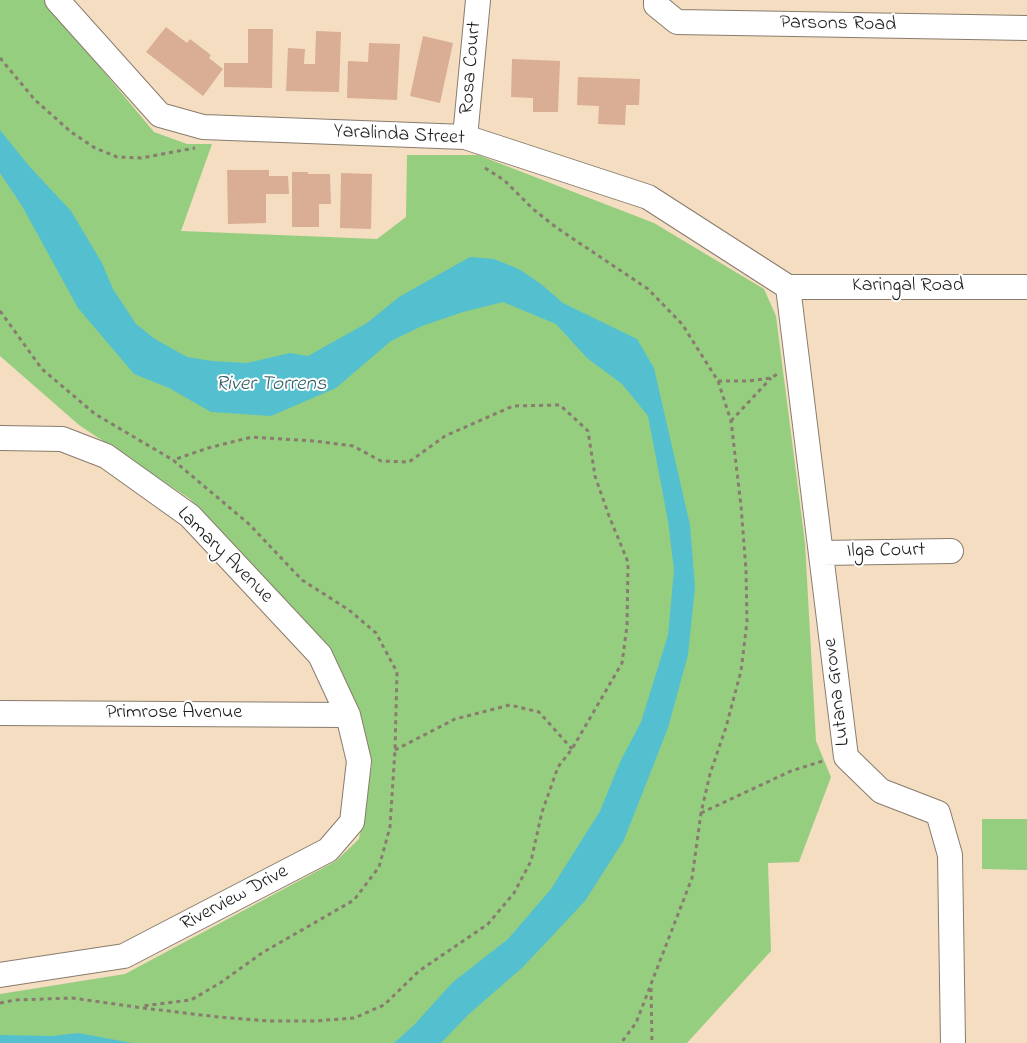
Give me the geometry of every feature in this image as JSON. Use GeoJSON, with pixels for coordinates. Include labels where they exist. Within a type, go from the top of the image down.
{"type":"FeatureCollection","features":[{"type":"Feature","properties":{"kind":"street","name":"Yaralinda Street"},"geometry":{"type":"LineString","coordinates":[[57,0],[160,115],[203,127],[465,137],[648,197],[788,287]]}},
{"type":"Feature","properties":{"kind":"street","name":"Rosa Court"},"geometry":{"type":"LineString","coordinates":[[465,137],[478,0]]}},
{"type":"Feature","properties":{"kind":"street","name":"Parsons Road"},"geometry":{"type":"LineString","coordinates":[[656,2],[678,22],[1027,28]]}},
{"type":"Feature","properties":{"kind":"street","name":"Karingal Road"},"geometry":{"type":"LineString","coordinates":[[788,287],[1027,287]]}},
{"type":"Feature","properties":{"kind":"street","name":"Lutana Grove"},"geometry":{"type":"LineString","coordinates":[[788,287],[846,757],[881,791],[938,813],[950,855],[953,1043]]}},
{"type":"Feature","properties":{"kind":"street","name":"Lamary Avenue"},"geometry":{"type":"LineString","coordinates":[[0,438],[62,439],[106,456],[190,516],[320,655],[348,715]]}},
{"type":"Feature","properties":{"kind":"street","name":"Ilga Court"},"geometry":{"type":"LineString","coordinates":[[821,553],[951,551]]}},
{"type":"Feature","properties":{"kind":"street","name":"Primrose Avenue"},"geometry":{"type":"LineString","coordinates":[[0,713],[348,715]]}},
{"type":"Feature","properties":{"kind":"street","name":"Riverview Drive"},"geometry":{"type":"LineString","coordinates":[[0,975],[124,956],[328,850],[352,822],[359,762],[348,715]]}},
{"type":"Feature","properties":{"kind":"path"},"geometry":{"type":"LineString","coordinates":[[0,58],[35,100],[70,132],[95,148],[117,157],[141,158],[197,148],[203,127]]}},
{"type":"Feature","properties":{"kind":"path"},"geometry":{"type":"LineString","coordinates":[[480,165],[504,180],[532,209],[648,289],[682,324],[718,380],[731,421],[742,515],[748,622],[741,671],[700,813],[692,878],[636,1024],[621,1043]]}},
{"type":"Feature","properties":{"kind":"path"},"geometry":{"type":"LineString","coordinates":[[731,421],[771,378],[797,364]]}},
{"type":"Feature","properties":{"kind":"path"},"geometry":{"type":"LineString","coordinates":[[718,380],[748,381],[771,378]]}},
{"type":"Feature","properties":{"kind":"path"},"geometry":{"type":"LineString","coordinates":[[135,1007],[269,1021],[314,1021],[354,1018],[384,1005],[419,971],[488,924],[514,893],[531,861],[542,812],[558,767],[572,749],[622,663],[627,626],[628,562],[595,476],[588,431],[560,404],[513,406],[445,436],[409,462],[381,461],[353,446],[315,441],[252,438],[208,448],[173,460]]}},
{"type":"Feature","properties":{"kind":"path"},"geometry":{"type":"LineString","coordinates":[[395,750],[455,719],[510,705],[539,712],[572,749]]}},
{"type":"Feature","properties":{"kind":"path"},"geometry":{"type":"LineString","coordinates":[[700,813],[790,771],[821,761],[846,757]]}},
{"type":"Feature","properties":{"kind":"path"},"geometry":{"type":"LineString","coordinates":[[650,985],[652,1043]]}},
{"type":"Feature","properties":{"kind":"green space"},"geometry":{"type":"Polygon","coordinates":[[[0,0],[44,0],[154,132],[187,144],[212,144],[181,231],[377,239],[406,217],[407,155],[478,155],[654,223],[764,289],[776,316],[805,543],[816,741],[831,777],[799,862],[768,863],[771,951],[687,1043],[0,1043],[0,994],[125,974],[336,861],[359,839],[372,764],[360,713],[334,656],[190,499],[79,425],[0,356],[0,0]]]}},
{"type":"Feature","properties":{"kind":"green space"},"geometry":{"type":"Polygon","coordinates":[[[982,819],[1027,819],[1027,870],[982,869],[982,819]]]}},
{"type":"Feature","properties":{"kind":"water","name":"River Torrens"},"geometry":{"type":"Polygon","coordinates":[[[0,130],[30,167],[71,211],[102,263],[113,289],[136,324],[155,339],[187,357],[247,363],[290,353],[308,356],[367,323],[399,297],[470,257],[494,259],[519,269],[541,284],[563,303],[637,339],[654,368],[690,525],[695,587],[688,655],[668,728],[624,840],[585,901],[523,967],[469,1014],[441,1043],[394,1043],[414,1025],[453,982],[508,939],[551,889],[600,811],[620,762],[641,722],[668,635],[674,570],[668,521],[648,416],[622,384],[587,358],[556,324],[503,302],[463,312],[422,326],[391,341],[336,388],[271,416],[211,412],[169,388],[134,374],[78,308],[22,206],[0,173],[0,130]]]}},
{"type":"Feature","properties":{"kind":"water"},"geometry":{"type":"Polygon","coordinates":[[[78,1033],[132,1043],[0,1043],[0,1035],[52,1036],[78,1033]]]}},
{"type":"Feature","properties":{"kind":"building"},"geometry":{"type":"Polygon","coordinates":[[[166,27],[187,43],[190,39],[211,55],[209,58],[223,69],[203,96],[146,52],[166,27]]]}},
{"type":"Feature","properties":{"kind":"building"},"geometry":{"type":"Polygon","coordinates":[[[248,29],[273,29],[272,88],[224,87],[224,63],[248,63],[248,29]]]}},
{"type":"Feature","properties":{"kind":"building"},"geometry":{"type":"Polygon","coordinates":[[[316,31],[341,32],[339,92],[286,91],[288,48],[305,49],[304,64],[315,64],[316,31]]]}},
{"type":"Feature","properties":{"kind":"building"},"geometry":{"type":"Polygon","coordinates":[[[423,36],[453,43],[440,103],[410,96],[423,36]]]}},
{"type":"Feature","properties":{"kind":"building"},"geometry":{"type":"Polygon","coordinates":[[[369,43],[400,44],[397,100],[347,98],[348,61],[368,62],[369,43]]]}},
{"type":"Feature","properties":{"kind":"building"},"geometry":{"type":"Polygon","coordinates":[[[512,59],[560,61],[558,112],[533,112],[533,98],[511,97],[512,59]]]}},
{"type":"Feature","properties":{"kind":"building"},"geometry":{"type":"Polygon","coordinates":[[[578,77],[640,79],[639,105],[626,105],[625,125],[598,124],[599,106],[577,105],[578,77]]]}},
{"type":"Feature","properties":{"kind":"building"},"geometry":{"type":"Polygon","coordinates":[[[227,170],[269,170],[269,176],[288,176],[289,194],[266,194],[266,223],[228,224],[227,170]]]}},
{"type":"Feature","properties":{"kind":"building"},"geometry":{"type":"Polygon","coordinates":[[[292,172],[330,174],[331,204],[319,204],[319,227],[292,227],[292,172]]]}},
{"type":"Feature","properties":{"kind":"building"},"geometry":{"type":"Polygon","coordinates":[[[341,173],[372,174],[371,229],[340,228],[341,173]]]}}]}
